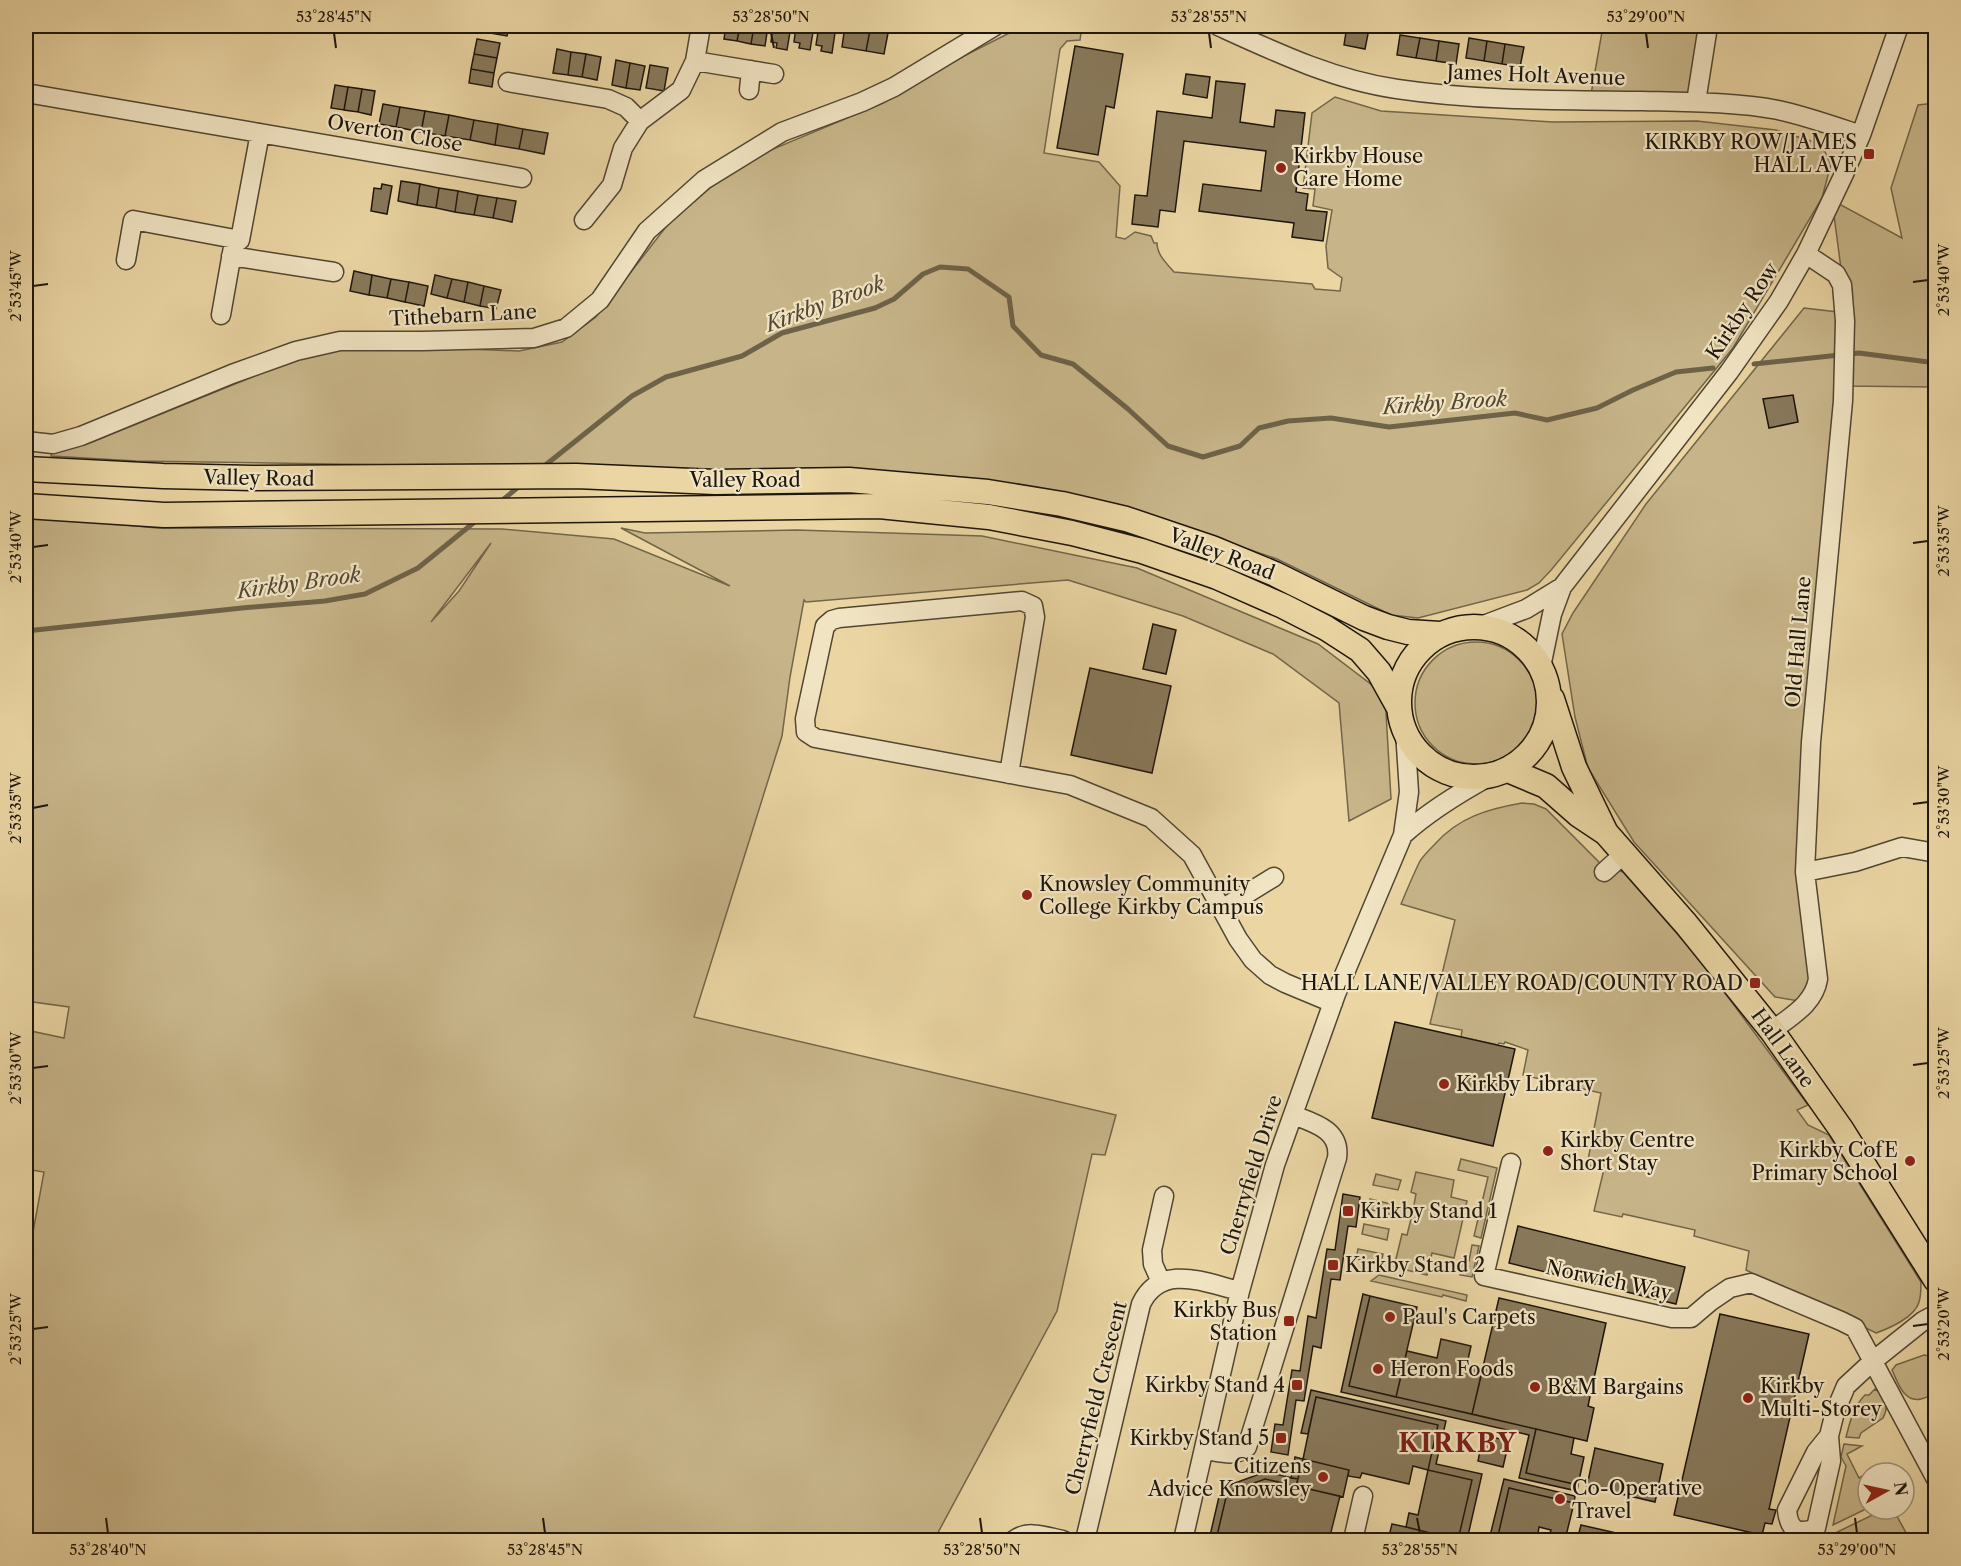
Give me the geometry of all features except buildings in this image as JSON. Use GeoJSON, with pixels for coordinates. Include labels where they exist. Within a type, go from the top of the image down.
{"type":"FeatureCollection","features":[{"type":"Feature","properties":{"kind":"main road","name":"Valley Road"},"geometry":{"type":"LineString","coordinates":[[26,469],[163,476],[501,478],[576,476],[715,482],[849,480],[988,492],[1062,504],[1126,519],[1212,548],[1275,574],[1364,618],[1408,632],[1440,634]]}},
{"type":"Feature","properties":{"kind":"main road","name":"Valley Road"},"geometry":{"type":"LineString","coordinates":[[26,506],[164,515],[879,506],[989,517],[1072,533],[1142,551],[1217,577],[1283,606],[1326,628],[1368,657],[1399,708]]}},
{"type":"Feature","properties":{"kind":"main road"},"geometry":{"type":"LineString","coordinates":[[1481,626],[1505,632],[1526,647],[1545,677],[1550,708],[1546,727],[1537,744],[1524,759],[1499,773],[1464,777],[1440,769],[1419,753],[1405,731],[1399,708],[1400,685],[1408,664],[1422,647],[1440,634],[1460,627],[1481,626]]}},
{"type":"Feature","properties":{"kind":"main road","name":"Hall Lane"},"geometry":{"type":"LineString","coordinates":[[1545,677],[1577,773],[1606,833]]}},
{"type":"Feature","properties":{"kind":"main road","name":"Hall Lane"},"geometry":{"type":"LineString","coordinates":[[1499,773],[1545,786],[1579,815],[1606,833],[1686,924],[1772,1031],[1842,1129],[1935,1280]]}},
{"type":"Feature","properties":{"kind":"street"},"geometry":{"type":"LineString","coordinates":[[584,220],[612,185],[623,148],[640,121],[681,90],[695,61],[701,26]]}},
{"type":"Feature","properties":{"kind":"street","name":"Tithebarn Lane"},"geometry":{"type":"LineString","coordinates":[[26,441],[53,444],[81,436],[232,374],[296,351],[340,340],[423,341],[534,338],[566,328],[600,300],[647,231],[704,180],[782,132],[862,102],[894,87],[995,26]]}},
{"type":"Feature","properties":{"kind":"street","name":"James Holt Avenue"},"geometry":{"type":"LineString","coordinates":[[1218,26],[1286,56],[1349,79],[1396,89],[1472,98],[1696,102],[1776,110],[1861,135]]}},
{"type":"Feature","properties":{"kind":"street"},"geometry":{"type":"LineString","coordinates":[[1696,102],[1708,26]]}},
{"type":"Feature","properties":{"kind":"street","name":"Kirkby Row"},"geometry":{"type":"LineString","coordinates":[[1545,677],[1552,614],[1562,587],[1729,372],[1779,301],[1806,254],[1861,135],[1899,26]]}},
{"type":"Feature","properties":{"kind":"street"},"geometry":{"type":"LineString","coordinates":[[695,61],[774,74]]}},
{"type":"Feature","properties":{"kind":"street"},"geometry":{"type":"LineString","coordinates":[[749,90],[751,70]]}},
{"type":"Feature","properties":{"kind":"street"},"geometry":{"type":"LineString","coordinates":[[508,82],[608,99],[626,107],[640,121]]}},
{"type":"Feature","properties":{"kind":"street","name":"Overton Close"},"geometry":{"type":"LineString","coordinates":[[26,93],[522,178]]}},
{"type":"Feature","properties":{"kind":"street"},"geometry":{"type":"LineString","coordinates":[[221,315],[233,248],[240,240],[260,133]]}},
{"type":"Feature","properties":{"kind":"street"},"geometry":{"type":"LineString","coordinates":[[126,260],[133,220],[233,248],[334,272]]}},
{"type":"Feature","properties":{"kind":"street","name":"Old Hall Lane"},"geometry":{"type":"LineString","coordinates":[[1772,1031],[1809,1002],[1816,991],[1817,966],[1807,904],[1805,872],[1811,742],[1843,401],[1845,299],[1836,274],[1806,254]]}},
{"type":"Feature","properties":{"kind":"street","name":"Kirkby Row"},"geometry":{"type":"LineString","coordinates":[[1481,626],[1526,609],[1562,587]]}},
{"type":"Feature","properties":{"kind":"street"},"geometry":{"type":"LineString","coordinates":[[1009,774],[1035,617],[1033,606],[1022,601],[858,616],[832,620],[825,626],[805,719],[806,732],[815,738],[1009,774],[1070,785],[1151,818],[1191,855],[1238,939],[1253,960],[1270,975],[1301,991],[1333,1003]]}},
{"type":"Feature","properties":{"kind":"street","name":"Cherryfield Drive"},"geometry":{"type":"LineString","coordinates":[[1183,1540],[1257,1226],[1333,1003],[1403,836],[1409,792],[1405,731]]}},
{"type":"Feature","properties":{"kind":"street","name":"Cherryfield Drive"},"geometry":{"type":"LineString","coordinates":[[1403,836],[1418,821],[1465,789],[1499,773]]}},
{"type":"Feature","properties":{"kind":"street"},"geometry":{"type":"LineString","coordinates":[[1805,872],[1855,862],[1902,847],[1935,853]]}},
{"type":"Feature","properties":{"kind":"street"},"geometry":{"type":"LineString","coordinates":[[1604,872],[1624,853]]}},
{"type":"Feature","properties":{"kind":"street"},"geometry":{"type":"LineString","coordinates":[[1222,909],[1274,877]]}},
{"type":"Feature","properties":{"kind":"street"},"geometry":{"type":"LineString","coordinates":[[1205,1450],[1233,1454],[1241,1453],[1247,1447],[1337,1158],[1337,1145],[1328,1130],[1293,1115]]}},
{"type":"Feature","properties":{"kind":"street","name":"Norwich Way"},"geometry":{"type":"LineString","coordinates":[[1511,1163],[1484,1275],[1678,1318],[1691,1318],[1730,1288],[1751,1283],[1855,1328],[1873,1361]]}},
{"type":"Feature","properties":{"kind":"street"},"geometry":{"type":"LineString","coordinates":[[1164,1196],[1152,1250],[1153,1264],[1161,1282],[1175,1278],[1185,1279],[1240,1291]]}},
{"type":"Feature","properties":{"kind":"street","name":"Cherryfield Crescent"},"geometry":{"type":"LineString","coordinates":[[1085,1540],[1141,1304],[1149,1290],[1161,1282]]}},
{"type":"Feature","properties":{"kind":"street"},"geometry":{"type":"LineString","coordinates":[[1829,1436],[1835,1412],[1846,1386],[1873,1361],[1935,1314]]}},
{"type":"Feature","properties":{"kind":"street"},"geometry":{"type":"LineString","coordinates":[[1873,1361],[1935,1479]]}},
{"type":"Feature","properties":{"kind":"street"},"geometry":{"type":"LineString","coordinates":[[1353,1540],[1363,1496]]}},
{"type":"Feature","properties":{"kind":"street"},"geometry":{"type":"LineString","coordinates":[[1014,1540],[1031,1534],[1063,1540]]}},
{"type":"Feature","properties":{"kind":"shaded area"},"geometry":{"type":"Polygon","coordinates":[[[1023,26],[1082,26],[1080,40],[1067,41],[1060,49],[1044,153],[1099,162],[1120,186],[1116,237],[1125,239],[1135,232],[1151,236],[1154,243],[1157,243],[1161,255],[1174,272],[1312,284],[1315,289],[1340,291],[1342,278],[1328,268],[1326,246],[1332,210],[1313,206],[1315,189],[1303,188],[1312,113],[1335,97],[1381,111],[1553,122],[1697,121],[1776,130],[1821,144],[1831,164],[1822,198],[1733,348],[1552,569],[1539,583],[1527,590],[1418,618],[1391,615],[1277,559],[1184,527],[844,472],[136,461],[51,456],[52,450],[92,442],[294,360],[345,348],[519,351],[562,342],[596,317],[669,223],[710,188],[752,158],[883,103],[960,58],[1023,26]]]}},
{"type":"Feature","properties":{"kind":"shaded area"},"geometry":{"type":"Polygon","coordinates":[[[1603,26],[1707,26],[1696,102],[1590,100],[1603,26]]]}},
{"type":"Feature","properties":{"kind":"shaded area"},"geometry":{"type":"Polygon","coordinates":[[[1935,103],[1935,387],[1844,386],[1845,299],[1832,200],[1902,238],[1891,188],[1918,105],[1935,103]]]}},
{"type":"Feature","properties":{"kind":"shaded area"},"geometry":{"type":"Polygon","coordinates":[[[1804,308],[1838,312],[1837,400],[1799,873],[1812,984],[1799,1001],[1775,997],[1634,842],[1588,768],[1575,717],[1562,634],[1573,613],[1646,504],[1804,308]]]}},
{"type":"Feature","properties":{"kind":"shaded area"},"geometry":{"type":"Polygon","coordinates":[[[26,515],[157,528],[502,529],[614,539],[730,586],[621,528],[645,533],[797,530],[982,536],[1137,568],[1318,644],[1385,695],[1391,799],[1349,821],[1339,703],[1273,654],[1183,616],[1068,580],[806,602],[804,600],[782,736],[694,1017],[1116,1115],[1105,1155],[1092,1154],[1057,1311],[934,1540],[26,1540],[26,1270],[44,1172],[26,1169],[26,1030],[64,1038],[69,1007],[26,1001],[26,515]],[[491,543],[431,622],[459,591],[491,543]]]}},
{"type":"Feature","properties":{"kind":"shaded area"},"geometry":{"type":"Polygon","coordinates":[[[1476,642],[1499,647],[1519,660],[1532,680],[1537,703],[1532,726],[1519,746],[1499,759],[1476,764],[1453,759],[1433,746],[1420,726],[1415,703],[1420,680],[1433,660],[1453,647],[1476,642]]]}},
{"type":"Feature","properties":{"kind":"shaded area"},"geometry":{"type":"Polygon","coordinates":[[[1522,803],[1534,804],[1546,809],[1602,865],[1623,872],[1702,962],[1808,1105],[1797,1110],[1808,1125],[1829,1135],[1921,1282],[1921,1295],[1917,1307],[1907,1317],[1876,1333],[1746,1270],[1749,1251],[1694,1236],[1695,1230],[1623,1214],[1622,1217],[1594,1211],[1604,1169],[1587,1165],[1601,1093],[1523,1075],[1528,1050],[1505,1042],[1498,1045],[1461,1037],[1462,1030],[1430,1024],[1455,920],[1401,904],[1420,861],[1444,835],[1475,816],[1497,808],[1522,803]]]}},
{"type":"Feature","properties":{"kind":"shaded area"},"geometry":{"type":"Polygon","coordinates":[[[1461,1159],[1497,1168],[1481,1238],[1474,1236],[1488,1177],[1458,1170],[1461,1159]]]}},
{"type":"Feature","properties":{"kind":"shaded area"},"geometry":{"type":"Polygon","coordinates":[[[1416,1172],[1454,1180],[1451,1197],[1467,1201],[1454,1258],[1432,1253],[1427,1275],[1394,1267],[1402,1234],[1407,1235],[1411,1219],[1405,1217],[1407,1209],[1413,1210],[1416,1194],[1411,1192],[1416,1172]]]}},
{"type":"Feature","properties":{"kind":"shaded area"},"geometry":{"type":"Polygon","coordinates":[[[1376,1174],[1401,1180],[1398,1190],[1373,1185],[1376,1174]]]}},
{"type":"Feature","properties":{"kind":"shaded area"},"geometry":{"type":"Polygon","coordinates":[[[1370,1199],[1395,1205],[1393,1215],[1368,1209],[1370,1199]]]}},
{"type":"Feature","properties":{"kind":"shaded area"},"geometry":{"type":"Polygon","coordinates":[[[1364,1224],[1389,1229],[1387,1240],[1362,1234],[1364,1224]]]}},
{"type":"Feature","properties":{"kind":"shaded area"},"geometry":{"type":"Polygon","coordinates":[[[1472,1245],[1479,1246],[1472,1277],[1460,1275],[1463,1260],[1469,1261],[1472,1245]]]}},
{"type":"Feature","properties":{"kind":"shaded area"},"geometry":{"type":"Polygon","coordinates":[[[1358,1249],[1383,1254],[1381,1264],[1356,1259],[1358,1249]]]}},
{"type":"Feature","properties":{"kind":"shaded area"},"geometry":{"type":"Polygon","coordinates":[[[1379,1275],[1467,1295],[1466,1301],[1371,1281],[1379,1275]]]}},
{"type":"Feature","properties":{"kind":"shaded area"},"geometry":{"type":"Polygon","coordinates":[[[1924,1355],[1935,1357],[1935,1394],[1923,1399],[1910,1398],[1902,1391],[1892,1370],[1896,1365],[1924,1355]]]}},
{"type":"Feature","properties":{"kind":"shaded area"},"geometry":{"type":"Polygon","coordinates":[[[1875,1389],[1886,1402],[1883,1418],[1861,1433],[1859,1438],[1846,1437],[1858,1405],[1865,1395],[1869,1395],[1875,1389]]]}},
{"type":"Feature","properties":{"kind":"shaded area"},"geometry":{"type":"Polygon","coordinates":[[[1844,1444],[1862,1446],[1847,1454],[1856,1472],[1856,1514],[1833,1525],[1846,1466],[1841,1457],[1844,1444]]]}},
{"type":"Feature","properties":{"kind":"shaded area"},"geometry":{"type":"Polygon","coordinates":[[[1860,1521],[1900,1521],[1910,1540],[1829,1540],[1831,1535],[1860,1521]]]}},
{"type":"Feature","properties":{"kind":"waterway","name":"Kirkby Brook"},"geometry":{"type":"LineString","coordinates":[[543,467],[632,396],[666,377],[742,356],[782,333],[875,308],[894,299],[923,274],[940,267],[968,269],[1009,297],[1013,326],[1041,355],[1073,364],[1128,409],[1168,446],[1203,457],[1240,446],[1259,428],[1288,421],[1331,418],[1389,427],[1515,413],[1547,420],[1597,408],[1676,372],[1713,368]]}},
{"type":"Feature","properties":{"kind":"waterway"},"geometry":{"type":"LineString","coordinates":[[1754,364],[1859,353],[1936,363]]}},
{"type":"Feature","properties":{"kind":"waterway","name":"Kirkby Brook"},"geometry":{"type":"LineString","coordinates":[[499,503],[522,484]]}},
{"type":"Feature","properties":{"kind":"waterway","name":"Kirkby Brook"},"geometry":{"type":"LineString","coordinates":[[26,631],[325,601],[365,594],[418,568],[477,520]]}},
{"type":"Feature","properties":{"kind":"place","name":"KIRKBY ROW/JAMES HALL AVE"},"geometry":{"type":"Point","coordinates":[1869,154]}},
{"type":"Feature","properties":{"kind":"place","name":"Kirkby House Care Home"},"geometry":{"type":"Point","coordinates":[1281,168]}},
{"type":"Feature","properties":{"kind":"place","name":"Knowsley Community College Kirkby Campus"},"geometry":{"type":"Point","coordinates":[1027,895]}},
{"type":"Feature","properties":{"kind":"place","name":"HALL LANE/VALLEY ROAD/COUNTY ROAD"},"geometry":{"type":"Point","coordinates":[1755,983]}},
{"type":"Feature","properties":{"kind":"place","name":"Kirkby Library"},"geometry":{"type":"Point","coordinates":[1444,1084]}},
{"type":"Feature","properties":{"kind":"place","name":"Kirkby Centre Short Stay"},"geometry":{"type":"Point","coordinates":[1548,1151]}},
{"type":"Feature","properties":{"kind":"place","name":"Kirkby CofE Primary School"},"geometry":{"type":"Point","coordinates":[1910,1161]}},
{"type":"Feature","properties":{"kind":"place","name":"Kirkby Stand 1"},"geometry":{"type":"Point","coordinates":[1348,1211]}},
{"type":"Feature","properties":{"kind":"place","name":"Kirkby Stand 2"},"geometry":{"type":"Point","coordinates":[1333,1265]}},
{"type":"Feature","properties":{"kind":"place","name":"Paul's Carpets"},"geometry":{"type":"Point","coordinates":[1390,1317]}},
{"type":"Feature","properties":{"kind":"place","name":"Kirkby Bus Station"},"geometry":{"type":"Point","coordinates":[1289,1321]}},
{"type":"Feature","properties":{"kind":"place","name":"Heron Foods"},"geometry":{"type":"Point","coordinates":[1378,1369]}},
{"type":"Feature","properties":{"kind":"place","name":"Kirkby Stand 4"},"geometry":{"type":"Point","coordinates":[1297,1385]}},
{"type":"Feature","properties":{"kind":"place","name":"B&M Bargains"},"geometry":{"type":"Point","coordinates":[1535,1387]}},
{"type":"Feature","properties":{"kind":"place","name":"Kirkby Multi-Storey"},"geometry":{"type":"Point","coordinates":[1748,1398]}},
{"type":"Feature","properties":{"kind":"place","name":"Kirkby Stand 5"},"geometry":{"type":"Point","coordinates":[1281,1438]}},
{"type":"Feature","properties":{"kind":"place","name":"Citizens Advice Knowsley"},"geometry":{"type":"Point","coordinates":[1323,1477]}},
{"type":"Feature","properties":{"kind":"place","name":"Co-Operative Travel"},"geometry":{"type":"Point","coordinates":[1560,1499]}},
{"type":"Feature","properties":{"kind":"district","name":"KIRKBY"},"geometry":{"type":"Point","coordinates":[1458,1443]}}]}
